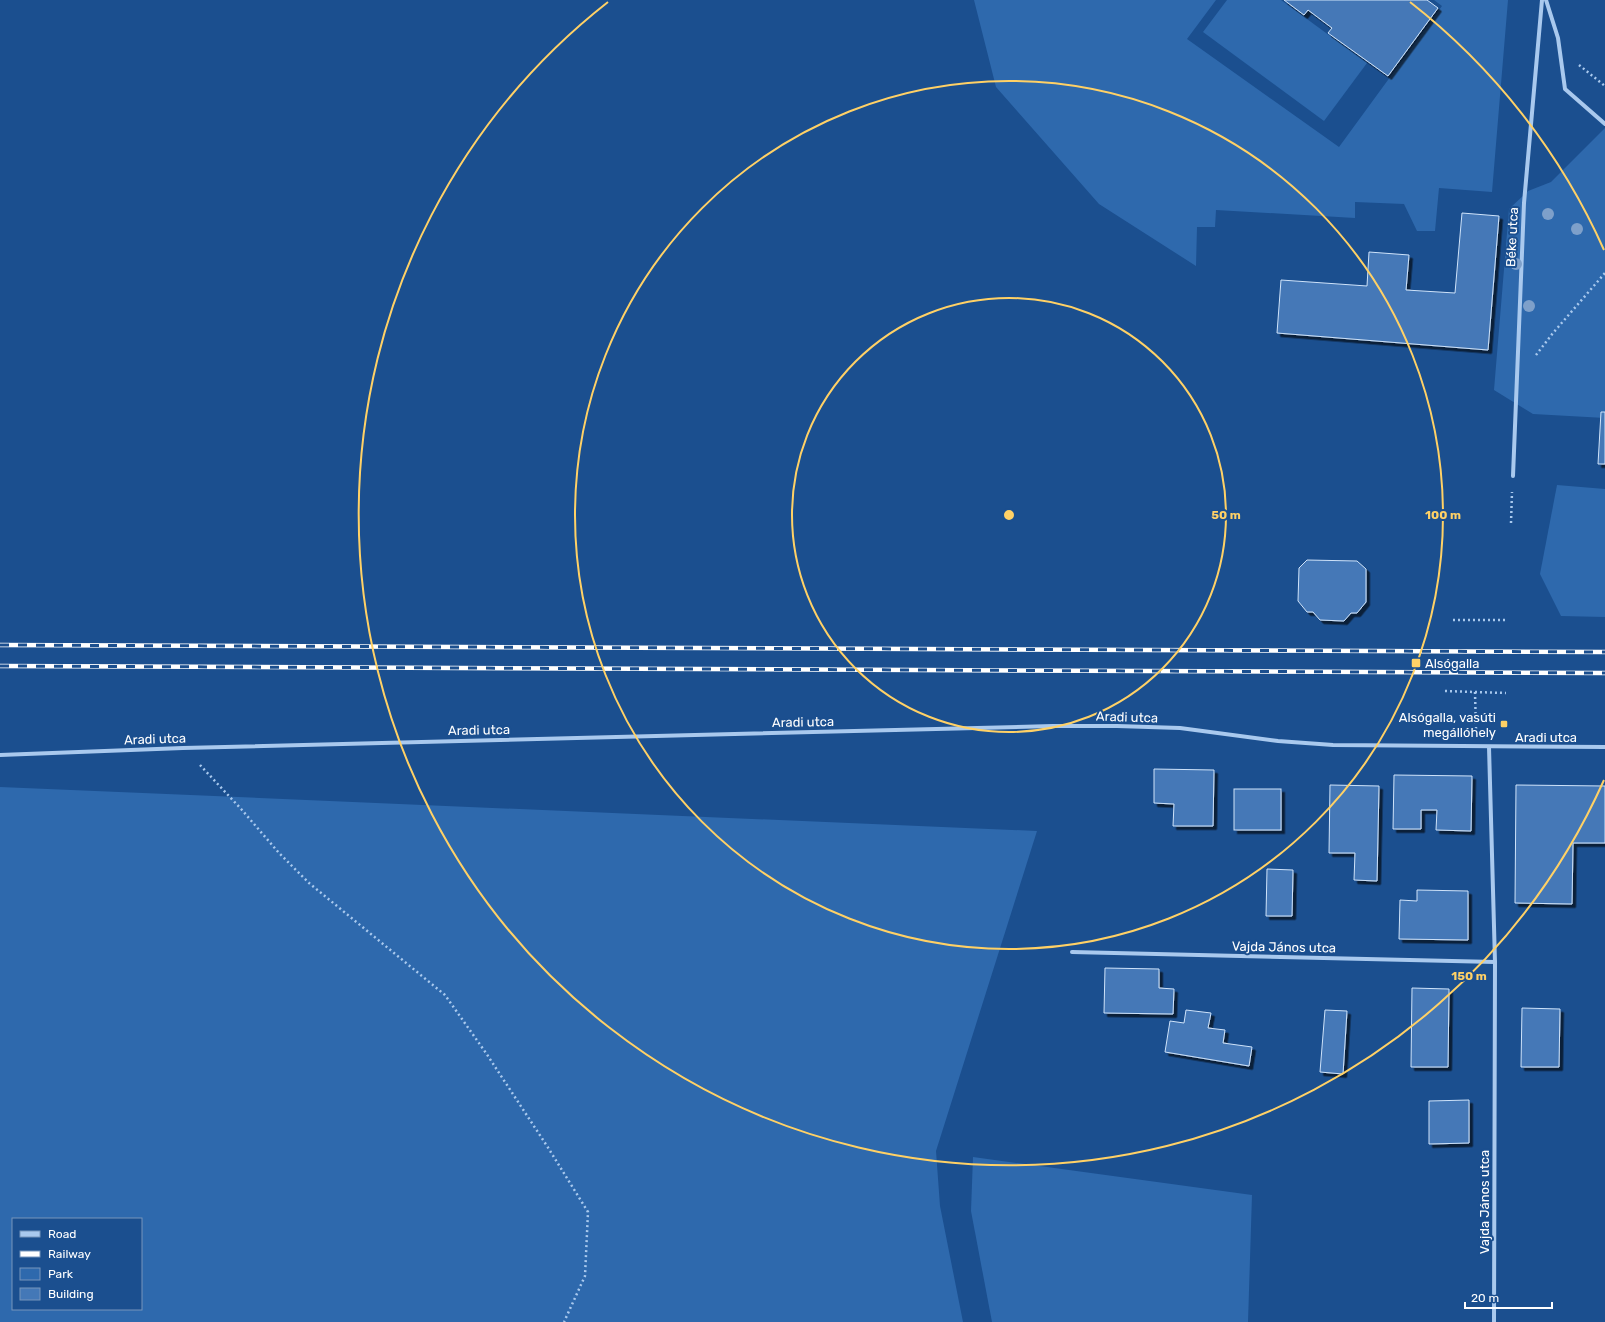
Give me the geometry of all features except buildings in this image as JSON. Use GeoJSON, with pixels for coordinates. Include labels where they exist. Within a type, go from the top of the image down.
{"type":"FeatureCollection","features":[{"type":"Feature","properties":{"kind":"street","name":"Béke utca"},"geometry":{"type":"LineString","coordinates":[[1513,476],[1524,203],[1542,0]]}},
{"type":"Feature","properties":{"kind":"street"},"geometry":{"type":"LineString","coordinates":[[1546,0],[1558,38],[1565,89],[1605,124]]}},
{"type":"Feature","properties":{"kind":"street","name":"Aradi utca"},"geometry":{"type":"LineString","coordinates":[[0,755],[183,748],[1053,726],[1180,728],[1278,741],[1333,745],[1605,747]]}},
{"type":"Feature","properties":{"kind":"street","name":"Vajda János utca"},"geometry":{"type":"LineString","coordinates":[[1489,747],[1495,962],[1494,1322]]}},
{"type":"Feature","properties":{"kind":"street","name":"Vajda János utca"},"geometry":{"type":"LineString","coordinates":[[1072,952],[1495,962]]}},
{"type":"Feature","properties":{"kind":"path"},"geometry":{"type":"LineString","coordinates":[[1559,48],[1605,86]]}},
{"type":"Feature","properties":{"kind":"path"},"geometry":{"type":"LineString","coordinates":[[1535,357],[1553,333],[1605,273]]}},
{"type":"Feature","properties":{"kind":"path"},"geometry":{"type":"LineString","coordinates":[[1511,523],[1513,476]]}},
{"type":"Feature","properties":{"kind":"path"},"geometry":{"type":"LineString","coordinates":[[1453,620],[1508,620]]}},
{"type":"Feature","properties":{"kind":"path"},"geometry":{"type":"LineString","coordinates":[[1445,691],[1506,692]]}},
{"type":"Feature","properties":{"kind":"path"},"geometry":{"type":"LineString","coordinates":[[1476,692],[1476,747]]}},
{"type":"Feature","properties":{"kind":"path"},"geometry":{"type":"LineString","coordinates":[[183,748],[242,810],[279,853],[309,883],[445,995],[548,1146],[588,1212],[585,1276],[564,1322]]}},
{"type":"Feature","properties":{"kind":"green space"},"geometry":{"type":"Polygon","coordinates":[[[974,0],[1216,0],[1187,39],[1339,147],[1442,6],[1434,0],[1508,0],[1492,192],[1439,188],[1435,231],[1417,231],[1404,204],[1355,202],[1355,218],[1216,210],[1215,227],[1197,227],[1196,266],[1099,204],[996,87],[974,0]]]}},
{"type":"Feature","properties":{"kind":"green space"},"geometry":{"type":"Polygon","coordinates":[[[1227,0],[1281,0],[1367,63],[1324,121],[1203,32],[1227,0]]]}},
{"type":"Feature","properties":{"kind":"green space"},"geometry":{"type":"Polygon","coordinates":[[[1605,128],[1605,418],[1533,414],[1494,390],[1509,209],[1528,191],[1551,182],[1605,128]]]}},
{"type":"Feature","properties":{"kind":"green space"},"geometry":{"type":"Polygon","coordinates":[[[1557,485],[1605,489],[1605,617],[1561,616],[1540,574],[1557,485]]]}},
{"type":"Feature","properties":{"kind":"green space"},"geometry":{"type":"Polygon","coordinates":[[[0,787],[1037,831],[936,1151],[940,1206],[963,1322],[0,1322],[0,787]]]}},
{"type":"Feature","properties":{"kind":"green space"},"geometry":{"type":"Polygon","coordinates":[[[973,1157],[1252,1195],[1248,1322],[992,1322],[971,1211],[973,1157]]]}},
{"type":"Feature","properties":{"kind":"railway"},"geometry":{"type":"LineString","coordinates":[[0,645],[1605,652]]}},
{"type":"Feature","properties":{"kind":"railway"},"geometry":{"type":"LineString","coordinates":[[0,666],[1605,673]]}},
{"type":"Feature","properties":{"kind":"place","name":"Alsógalla"},"geometry":{"type":"Point","coordinates":[1416,663]}},
{"type":"Feature","properties":{"kind":"place","name":"Alsógalla, vasúti megállóhely"},"geometry":{"type":"Point","coordinates":[1504,724]}}]}
